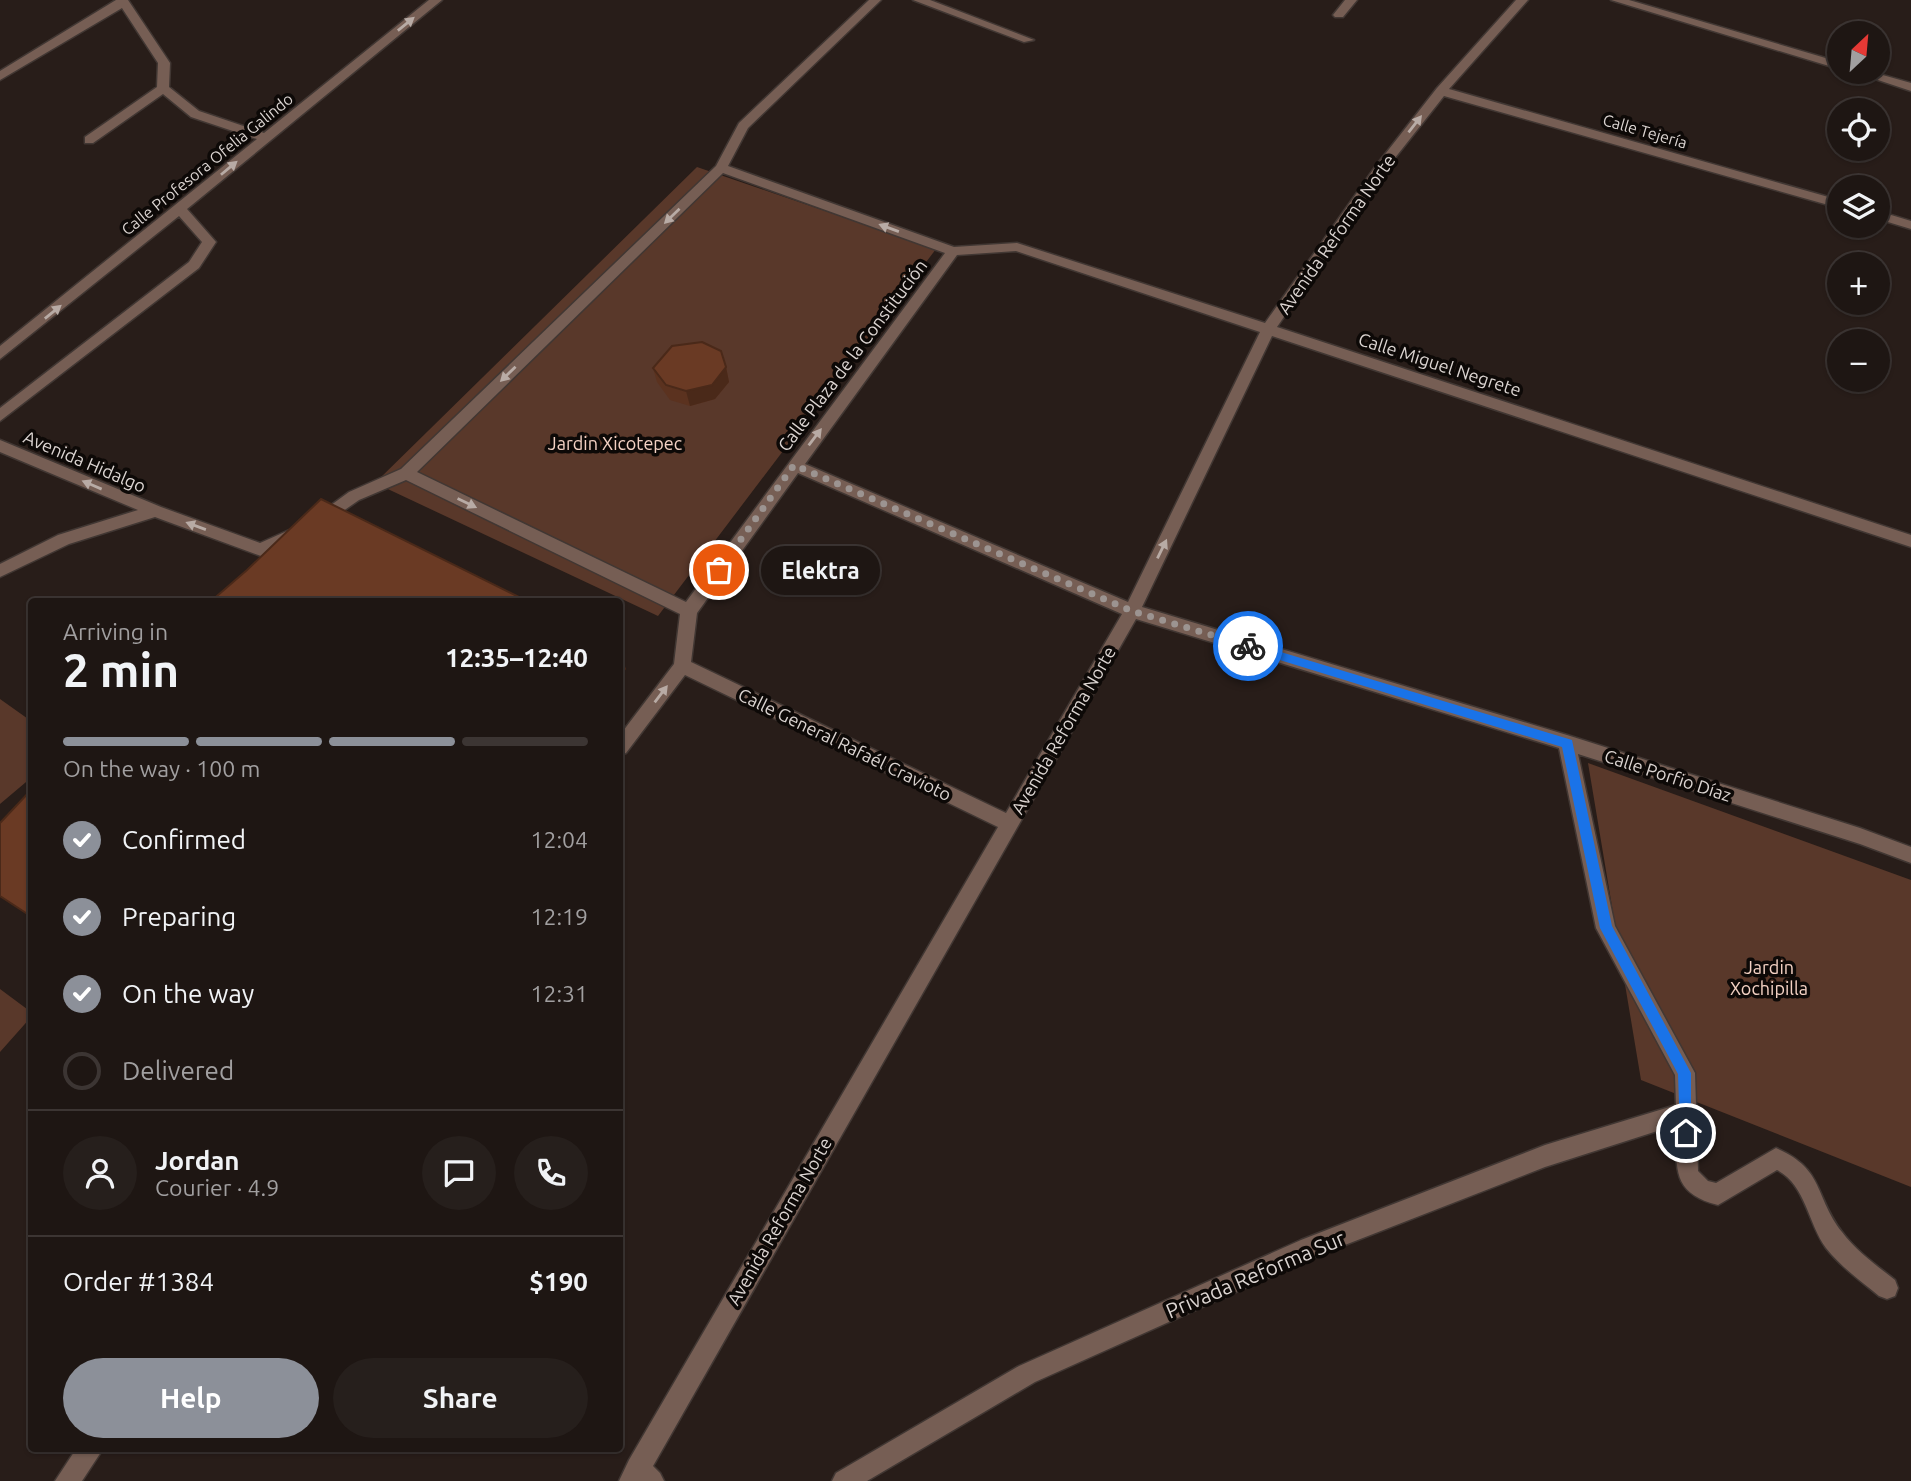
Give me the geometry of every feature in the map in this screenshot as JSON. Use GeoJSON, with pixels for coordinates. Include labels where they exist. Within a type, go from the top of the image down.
{"type":"FeatureCollection","features":[{"type":"Feature","properties":{"kind":"street","name":"Calle Profesora Ofelia Galindo"},"geometry":{"type":"LineString","coordinates":[[0,354],[436,0]]}},
{"type":"Feature","properties":{"kind":"street"},"geometry":{"type":"LineString","coordinates":[[623,744],[682,666],[689,611],[406,473],[721,168],[743,126],[875,0]]}},
{"type":"Feature","properties":{"kind":"street"},"geometry":{"type":"LineString","coordinates":[[919,0],[1028,40]]}},
{"type":"Feature","properties":{"kind":"street"},"geometry":{"type":"LineString","coordinates":[[1339,15],[1351,0]]}},
{"type":"Feature","properties":{"kind":"street","name":"Avenida Reforma Norte"},"geometry":{"type":"LineString","coordinates":[[640,1477],[1008,823],[1132,611],[1269,328],[1379,170],[1441,91],[1522,0]]}},
{"type":"Feature","properties":{"kind":"street"},"geometry":{"type":"LineString","coordinates":[[1617,0],[1827,62]]}},
{"type":"Feature","properties":{"kind":"street"},"geometry":{"type":"LineString","coordinates":[[0,76],[122,2],[164,62],[163,88]]}},
{"type":"Feature","properties":{"kind":"street"},"geometry":{"type":"LineString","coordinates":[[1890,81],[1911,87]]}},
{"type":"Feature","properties":{"kind":"street"},"geometry":{"type":"LineString","coordinates":[[163,88],[194,114],[265,138]]}},
{"type":"Feature","properties":{"kind":"street"},"geometry":{"type":"LineString","coordinates":[[89,140],[163,88]]}},
{"type":"Feature","properties":{"kind":"street","name":"Calle Tejería"},"geometry":{"type":"LineString","coordinates":[[1441,91],[1827,201]]}},
{"type":"Feature","properties":{"kind":"street","name":"Calle Plaza de la Constitución"},"geometry":{"type":"LineString","coordinates":[[689,611],[953,251],[721,168]]}},
{"type":"Feature","properties":{"kind":"street"},"geometry":{"type":"LineString","coordinates":[[0,416],[194,265],[209,242],[180,209]]}},
{"type":"Feature","properties":{"kind":"street"},"geometry":{"type":"LineString","coordinates":[[1890,219],[1911,225]]}},
{"type":"Feature","properties":{"kind":"street","name":"Calle Miguel Negrete"},"geometry":{"type":"LineString","coordinates":[[953,251],[1017,247],[1911,541]]}},
{"type":"Feature","properties":{"kind":"street","name":"Avenida Hidalgo"},"geometry":{"type":"LineString","coordinates":[[0,446],[258,556],[354,496],[406,473]]}},
{"type":"Feature","properties":{"kind":"street","name":"Calle Porfio Díaz"},"geometry":{"type":"LineString","coordinates":[[794,465],[1132,611],[1567,743],[1860,836],[1911,855]]}},
{"type":"Feature","properties":{"kind":"street"},"geometry":{"type":"LineString","coordinates":[[0,570],[64,539],[155,511]]}},
{"type":"Feature","properties":{"kind":"street","name":"Calle General Rafaél Cravioto"},"geometry":{"type":"LineString","coordinates":[[682,666],[1008,823]]}},
{"type":"Feature","properties":{"kind":"street"},"geometry":{"type":"LineString","coordinates":[[1567,743],[1606,928],[1685,1073],[1688,1175],[1702,1190],[1718,1194],[1776,1159],[1792,1164],[1801,1175],[1831,1237],[1847,1256],[1887,1288]]}},
{"type":"Feature","properties":{"kind":"street","name":"Privada Reforma Sur"},"geometry":{"type":"LineString","coordinates":[[844,1481],[1027,1374],[1309,1248],[1545,1156],[1686,1112]]}},
{"type":"Feature","properties":{"kind":"street"},"geometry":{"type":"LineString","coordinates":[[67,1481],[89,1452]]}},
{"type":"Feature","properties":{"kind":"green space","name":"Jardin Xicotepec"},"geometry":{"type":"Polygon","coordinates":[[[697,167],[936,249],[658,616],[375,483],[697,167]]]}},
{"type":"Feature","properties":{"kind":"green space"},"geometry":{"type":"Polygon","coordinates":[[[0,699],[28,719],[28,780],[0,804],[0,699]]]}},
{"type":"Feature","properties":{"kind":"green space","name":"Jardin Xochipilla"},"geometry":{"type":"Polygon","coordinates":[[[1588,763],[1911,880],[1911,1187],[1641,1080],[1588,763]]]}},
{"type":"Feature","properties":{"kind":"green space"},"geometry":{"type":"Polygon","coordinates":[[[0,989],[28,1010],[28,1020],[0,1052],[0,989]]]}},
{"type":"Feature","properties":{"kind":"building"},"geometry":{"type":"Polygon","coordinates":[[[702,342],[721,351],[726,367],[712,385],[686,391],[666,385],[653,368],[672,346],[702,342]]]}},
{"type":"Feature","properties":{"kind":"building"},"geometry":{"type":"Polygon","coordinates":[[[321,499],[521,598],[215,598],[321,499]]]}},
{"type":"Feature","properties":{"kind":"building"},"geometry":{"type":"Polygon","coordinates":[[[28,793],[28,914],[0,896],[0,823],[28,793]]]}},
{"type":"Feature","properties":{"kind":"way so far"},"geometry":{"type":"LineString","coordinates":[[719,570],[794,465],[1132,611],[1248,646]]}},
{"type":"Feature","properties":{"kind":"place","name":"Elektra"},"geometry":{"type":"Point","coordinates":[719,570]}},
{"type":"Feature","properties":{"kind":"route"},"geometry":{"type":"LineString","coordinates":[[1248,646],[1567,743],[1606,928],[1685,1073],[1686,1133]]}}]}
